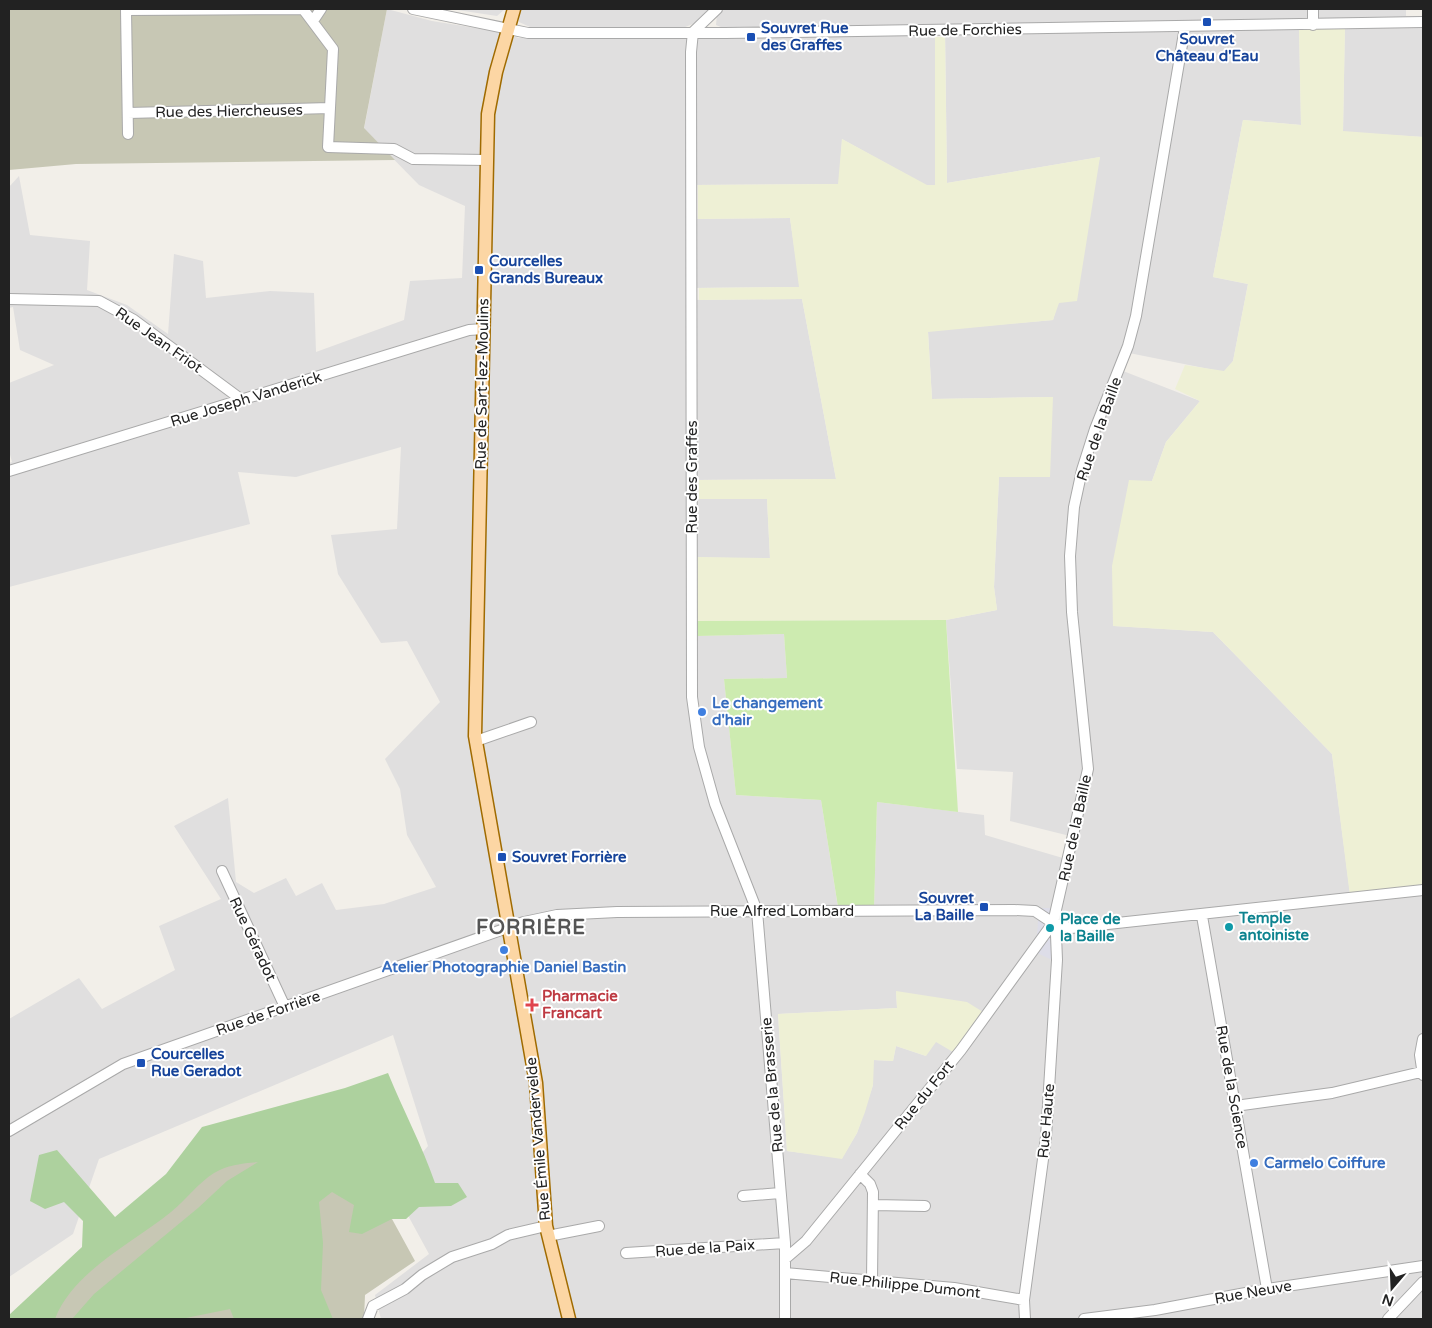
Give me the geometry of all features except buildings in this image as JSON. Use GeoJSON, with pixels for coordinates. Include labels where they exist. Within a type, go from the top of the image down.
{"type":"FeatureCollection","features":[{"type":"Feature","properties":{"kind":"main road","name":"Rue de Sart-lez-Moulins"},"geometry":{"type":"LineString","coordinates":[[510,927],[476,741],[475,691],[489,106],[514,9]]}},
{"type":"Feature","properties":{"kind":"main road","name":"Rue Émile Vandervelde"},"geometry":{"type":"LineString","coordinates":[[510,927],[536,1082],[547,1231],[569,1319]]}},
{"type":"Feature","properties":{"kind":"street"},"geometry":{"type":"LineString","coordinates":[[128,134],[126,10],[303,9],[313,20],[333,50],[328,146],[394,149],[413,159],[487,160]]}},
{"type":"Feature","properties":{"kind":"street"},"geometry":{"type":"LineString","coordinates":[[313,20],[322,9]]}},
{"type":"Feature","properties":{"kind":"street","name":"Rue de Forchies"},"geometry":{"type":"LineString","coordinates":[[413,9],[528,33],[1185,27],[1423,22]]}},
{"type":"Feature","properties":{"kind":"street"},"geometry":{"type":"LineString","coordinates":[[693,32],[717,9]]}},
{"type":"Feature","properties":{"kind":"street"},"geometry":{"type":"LineString","coordinates":[[1313,9],[1313,25]]}},
{"type":"Feature","properties":{"kind":"street","name":"Rue de la Baille"},"geometry":{"type":"LineString","coordinates":[[1053,923],[1088,769],[1072,612],[1070,556],[1074,507],[1082,470],[1095,429],[1128,346],[1136,316],[1185,27]]}},
{"type":"Feature","properties":{"kind":"street","name":"Rue des Graffes"},"geometry":{"type":"LineString","coordinates":[[693,32],[691,52],[692,697],[699,747],[715,804],[758,911]]}},
{"type":"Feature","properties":{"kind":"street","name":"Rue des Hiercheuses"},"geometry":{"type":"LineString","coordinates":[[128,113],[330,108]]}},
{"type":"Feature","properties":{"kind":"street","name":"Rue Jean Friot"},"geometry":{"type":"LineString","coordinates":[[9,299],[99,301],[142,325],[242,400]]}},
{"type":"Feature","properties":{"kind":"street","name":"Rue Joseph Vanderick"},"geometry":{"type":"LineString","coordinates":[[9,471],[468,330],[483,329]]}},
{"type":"Feature","properties":{"kind":"street"},"geometry":{"type":"LineString","coordinates":[[476,741],[531,722]]}},
{"type":"Feature","properties":{"kind":"street","name":"Rue Géradot"},"geometry":{"type":"LineString","coordinates":[[222,871],[285,1007]]}},
{"type":"Feature","properties":{"kind":"street","name":"Rue Alfred Lombard"},"geometry":{"type":"LineString","coordinates":[[510,927],[557,915],[583,912],[1014,910],[1034,911],[1053,923],[1072,928],[1202,916],[1423,890]]}},
{"type":"Feature","properties":{"kind":"street","name":"Rue de la Brasserie"},"geometry":{"type":"LineString","coordinates":[[758,911],[784,1243],[785,1319]]}},
{"type":"Feature","properties":{"kind":"street","name":"Rue de la Science"},"geometry":{"type":"LineString","coordinates":[[1202,916],[1267,1289]]}},
{"type":"Feature","properties":{"kind":"street","name":"Rue du Fort"},"geometry":{"type":"LineString","coordinates":[[785,1260],[806,1241],[962,1050],[1053,923]]}},
{"type":"Feature","properties":{"kind":"street","name":"Rue Haute"},"geometry":{"type":"LineString","coordinates":[[1025,1319],[1024,1300],[1046,1137],[1057,960],[1056,935],[1053,923]]}},
{"type":"Feature","properties":{"kind":"street","name":"Rue de Forrière"},"geometry":{"type":"LineString","coordinates":[[9,1131],[123,1064],[510,927]]}},
{"type":"Feature","properties":{"kind":"street"},"geometry":{"type":"LineString","coordinates":[[1235,1106],[1332,1093],[1422,1074],[1420,1056],[1423,1039]]}},
{"type":"Feature","properties":{"kind":"street"},"geometry":{"type":"LineString","coordinates":[[860,1174],[870,1184],[874,1205],[872,1281]]}},
{"type":"Feature","properties":{"kind":"street"},"geometry":{"type":"LineString","coordinates":[[743,1196],[780,1193]]}},
{"type":"Feature","properties":{"kind":"street"},"geometry":{"type":"LineString","coordinates":[[874,1205],[925,1206]]}},
{"type":"Feature","properties":{"kind":"street"},"geometry":{"type":"LineString","coordinates":[[368,1319],[367,1315],[373,1306],[405,1289],[422,1275],[452,1257],[492,1244],[508,1235],[599,1226]]}},
{"type":"Feature","properties":{"kind":"street","name":"Rue de la Paix"},"geometry":{"type":"LineString","coordinates":[[626,1254],[784,1243]]}},
{"type":"Feature","properties":{"kind":"street","name":"Rue Neuve"},"geometry":{"type":"LineString","coordinates":[[1084,1319],[1155,1310],[1267,1289],[1423,1266]]}},
{"type":"Feature","properties":{"kind":"street","name":"Rue Philippe Dumont"},"geometry":{"type":"LineString","coordinates":[[785,1273],[954,1288],[1024,1300]]}},
{"type":"Feature","properties":{"kind":"street"},"geometry":{"type":"LineString","coordinates":[[1388,1319],[1423,1282]]}},
{"type":"Feature","properties":{"kind":"shaded area"},"geometry":{"type":"Polygon","coordinates":[[[9,9],[387,9],[364,128],[395,160],[76,164],[9,170],[9,9]]]}},
{"type":"Feature","properties":{"kind":"shaded area"},"geometry":{"type":"Polygon","coordinates":[[[387,9],[432,21],[495,31],[519,38],[935,33],[935,185],[927,186],[842,139],[839,184],[687,185],[688,219],[790,218],[800,287],[688,288],[689,300],[802,299],[836,479],[689,480],[689,499],[767,499],[770,559],[689,557],[689,636],[784,634],[787,678],[724,679],[736,795],[821,800],[839,914],[874,908],[877,802],[984,815],[985,835],[1073,861],[1078,838],[1010,821],[1013,772],[957,769],[946,620],[997,610],[994,587],[999,477],[1053,397],[932,399],[928,331],[1053,320],[1100,157],[947,183],[945,26],[723,28],[716,25],[717,14],[722,9],[1406,9],[1406,16],[1423,16],[1423,137],[1343,132],[1345,20],[1299,21],[1301,125],[1243,120],[1213,277],[1248,284],[1233,361],[1224,372],[1124,352],[1118,369],[1200,401],[1166,442],[1152,481],[1114,626],[1213,632],[1332,754],[1351,901],[1423,893],[1423,1319],[381,1319],[375,1295],[429,1254],[393,1188],[428,1146],[393,1035],[99,1159],[73,1234],[9,1277],[9,1019],[79,978],[102,1009],[175,970],[159,926],[221,899],[174,826],[228,798],[236,882],[254,893],[286,878],[296,896],[322,883],[336,910],[384,904],[436,887],[407,835],[400,789],[385,759],[440,702],[407,641],[381,643],[338,574],[331,535],[397,529],[401,447],[296,477],[238,472],[250,524],[9,587],[9,463],[12,462],[9,451],[9,383],[54,365],[20,350],[13,307],[9,308],[9,187],[19,176],[30,235],[90,241],[87,290],[127,305],[168,334],[174,254],[203,261],[206,298],[270,291],[314,293],[316,352],[404,320],[410,281],[462,278],[465,206],[419,185],[364,129],[387,9]],[[896,991],[897,1008],[778,1014],[787,1151],[842,1158],[857,1133],[873,1085],[873,1060],[893,1061],[896,1046],[926,1056],[896,991]]]}},
{"type":"Feature","properties":{"kind":"shaded area"},"geometry":{"type":"Polygon","coordinates":[[[451,9],[505,9],[497,16],[451,9]]]}},
{"type":"Feature","properties":{"kind":"shaded area"},"geometry":{"type":"Polygon","coordinates":[[[519,9],[710,9],[695,23],[683,28],[530,27],[519,22],[519,9]]]}},
{"type":"Feature","properties":{"kind":"shaded area"},"geometry":{"type":"Polygon","coordinates":[[[1345,26],[1343,131],[1423,137],[1423,887],[1350,896],[1332,754],[1213,632],[1113,626],[1112,566],[1129,480],[1152,481],[1166,442],[1200,401],[1175,389],[1185,365],[1224,371],[1233,361],[1248,284],[1213,277],[1243,120],[1301,125],[1299,28],[1345,26]]]}},
{"type":"Feature","properties":{"kind":"shaded area"},"geometry":{"type":"Polygon","coordinates":[[[935,37],[945,37],[947,183],[1100,157],[1077,301],[1059,303],[1053,320],[928,332],[932,399],[1053,397],[1050,477],[999,477],[994,587],[997,610],[946,620],[697,621],[698,557],[770,558],[767,499],[699,499],[699,480],[836,479],[802,299],[699,300],[699,288],[799,287],[790,218],[698,219],[698,185],[838,184],[842,139],[927,185],[935,185],[935,37]]]}},
{"type":"Feature","properties":{"kind":"shaded area","name":"Place de la Baille"},"geometry":{"type":"Polygon","coordinates":[[[1039,908],[1062,911],[1061,937],[1054,961],[1029,949],[1037,935],[1039,908]]]}},
{"type":"Feature","properties":{"kind":"shaded area"},"geometry":{"type":"Polygon","coordinates":[[[896,991],[967,1002],[983,1012],[953,1052],[936,1042],[926,1056],[896,1046],[893,1061],[874,1060],[873,1085],[865,1112],[857,1133],[842,1159],[787,1151],[778,1014],[897,1008],[896,991]]]}},
{"type":"Feature","properties":{"kind":"shaded area"},"geometry":{"type":"Polygon","coordinates":[[[298,1131],[392,1219],[415,1261],[365,1295],[364,1319],[10,1319],[225,1149],[298,1131]]]}},
{"type":"Feature","properties":{"kind":"green space"},"geometry":{"type":"Polygon","coordinates":[[[946,620],[958,812],[877,802],[874,908],[838,907],[821,800],[736,795],[724,679],[787,678],[784,634],[697,636],[697,621],[946,620]]]}},
{"type":"Feature","properties":{"kind":"green space"},"geometry":{"type":"Polygon","coordinates":[[[388,1073],[435,1183],[458,1183],[467,1197],[451,1206],[419,1207],[406,1219],[392,1219],[362,1234],[349,1232],[354,1205],[332,1192],[319,1202],[323,1243],[321,1290],[333,1319],[234,1319],[230,1309],[181,1319],[72,1319],[94,1294],[198,1208],[227,1181],[258,1162],[230,1166],[208,1177],[171,1212],[90,1272],[75,1286],[55,1319],[9,1319],[9,1315],[82,1247],[83,1221],[64,1202],[45,1209],[30,1201],[39,1155],[57,1150],[115,1217],[166,1174],[202,1127],[345,1088],[388,1073]]]}},
{"type":"Feature","properties":{"kind":"place","name":"Souvret Château d'Eau"},"geometry":{"type":"Point","coordinates":[1207,22]}},
{"type":"Feature","properties":{"kind":"place","name":"Souvret Rue des Graffes"},"geometry":{"type":"Point","coordinates":[751,37]}},
{"type":"Feature","properties":{"kind":"place","name":"Courcelles Grands Bureaux"},"geometry":{"type":"Point","coordinates":[479,270]}},
{"type":"Feature","properties":{"kind":"place","name":"Le changement d'hair"},"geometry":{"type":"Point","coordinates":[702,712]}},
{"type":"Feature","properties":{"kind":"place","name":"Souvret Forrière"},"geometry":{"type":"Point","coordinates":[502,857]}},
{"type":"Feature","properties":{"kind":"place","name":"Souvret La Baille"},"geometry":{"type":"Point","coordinates":[984,907]}},
{"type":"Feature","properties":{"kind":"place","name":"Temple antoiniste"},"geometry":{"type":"Point","coordinates":[1229,927]}},
{"type":"Feature","properties":{"kind":"place","name":"Place de la Baille"},"geometry":{"type":"Point","coordinates":[1050,928]}},
{"type":"Feature","properties":{"kind":"place","name":"Atelier Photographie Daniel Bastin"},"geometry":{"type":"Point","coordinates":[504,950]}},
{"type":"Feature","properties":{"kind":"place","name":"Pharmacie Francart"},"geometry":{"type":"Point","coordinates":[532,1005]}},
{"type":"Feature","properties":{"kind":"place","name":"Courcelles Rue Geradot"},"geometry":{"type":"Point","coordinates":[141,1063]}},
{"type":"Feature","properties":{"kind":"place","name":"Carmelo Coiffure"},"geometry":{"type":"Point","coordinates":[1254,1163]}},
{"type":"Feature","properties":{"kind":"district","name":"FORRIÈRE"},"geometry":{"type":"Point","coordinates":[531,928]}}]}
